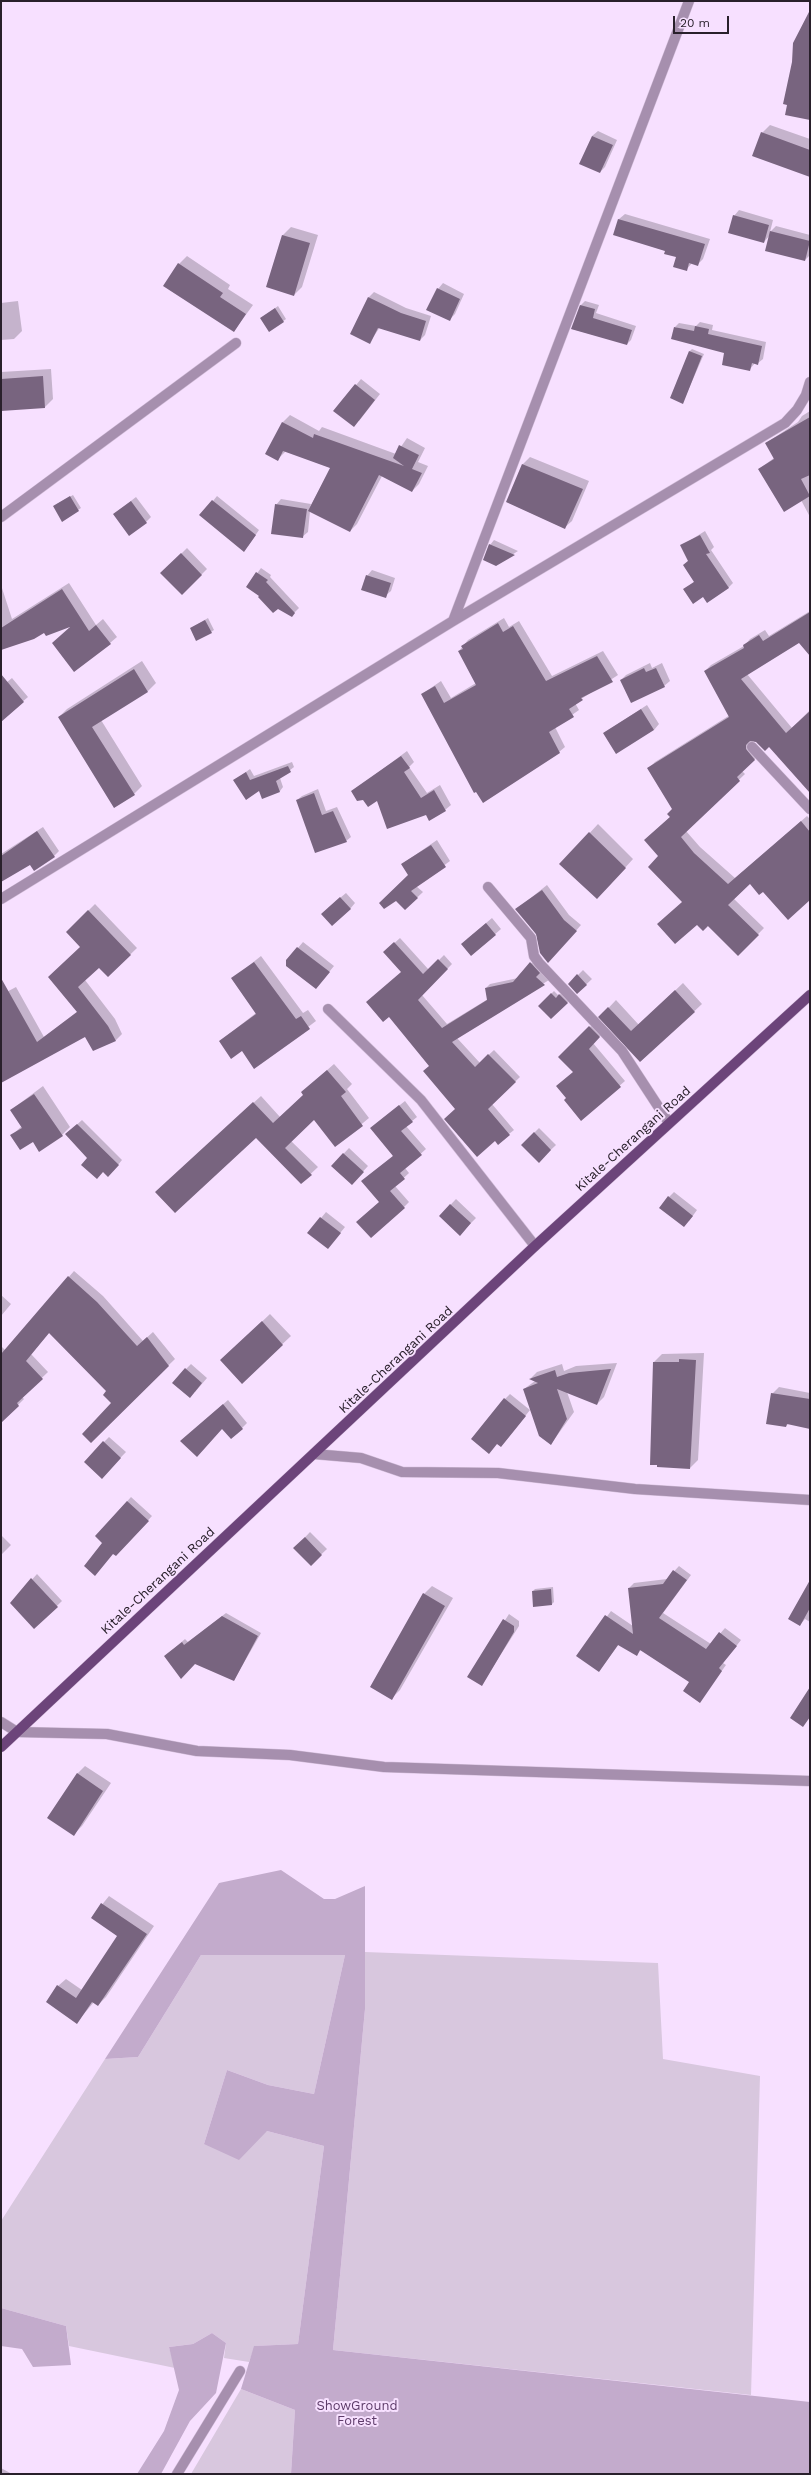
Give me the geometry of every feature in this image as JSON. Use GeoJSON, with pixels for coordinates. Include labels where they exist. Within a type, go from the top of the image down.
{"type":"FeatureCollection","features":[{"type":"Feature","properties":{"kind":"main road","name":"Kitale-Cherangani Road"},"geometry":{"type":"LineString","coordinates":[[1,1747],[535,1246],[810,995]]}},
{"type":"Feature","properties":{"kind":"street"},"geometry":{"type":"LineString","coordinates":[[453,621],[689,1]]}},
{"type":"Feature","properties":{"kind":"street"},"geometry":{"type":"LineString","coordinates":[[1,517],[236,343]]}},
{"type":"Feature","properties":{"kind":"street"},"geometry":{"type":"LineString","coordinates":[[1,899],[453,621],[785,423],[797,410],[806,395],[810,382]]}},
{"type":"Feature","properties":{"kind":"street"},"geometry":{"type":"LineString","coordinates":[[752,747],[810,809]]}},
{"type":"Feature","properties":{"kind":"street"},"geometry":{"type":"LineString","coordinates":[[488,887],[531,938],[534,956],[539,963],[622,1051],[669,1123]]}},
{"type":"Feature","properties":{"kind":"street"},"geometry":{"type":"LineString","coordinates":[[328,1009],[421,1100],[535,1246]]}},
{"type":"Feature","properties":{"kind":"street"},"geometry":{"type":"LineString","coordinates":[[314,1454],[361,1458],[402,1472],[498,1473],[635,1488],[810,1500]]}},
{"type":"Feature","properties":{"kind":"street"},"geometry":{"type":"LineString","coordinates":[[1,1722],[17,1732],[107,1734],[197,1751],[290,1755],[384,1766],[810,1781]]}},
{"type":"Feature","properties":{"kind":"street"},"geometry":{"type":"LineString","coordinates":[[177,2474],[240,2371]]}},
{"type":"Feature","properties":{"kind":"shaded area"},"geometry":{"type":"Polygon","coordinates":[[[365,1952],[658,1963],[663,2059],[760,2076],[751,2395],[333,2350],[365,2009],[365,1952]]]}},
{"type":"Feature","properties":{"kind":"shaded area"},"geometry":{"type":"Polygon","coordinates":[[[201,1955],[345,1955],[314,2094],[268,2085],[227,2070],[204,2144],[267,2131],[324,2146],[298,2344],[255,2346],[249,2362],[224,2358],[226,2343],[212,2333],[193,2344],[169,2347],[175,2368],[69,2346],[66,2326],[1,2308],[1,2221],[105,2059],[138,2057],[201,1955]]]}},
{"type":"Feature","properties":{"kind":"shaded area"},"geometry":{"type":"Polygon","coordinates":[[[241,2389],[295,2410],[291,2474],[191,2474],[241,2389]]]}},
{"type":"Feature","properties":{"kind":"green space","name":"ShowGround Forest"},"geometry":{"type":"Polygon","coordinates":[[[281,1870],[324,1899],[335,1899],[365,1886],[365,2009],[333,2350],[810,2402],[810,2474],[291,2474],[295,2410],[241,2389],[254,2346],[298,2344],[324,2146],[267,2131],[239,2160],[204,2144],[227,2070],[268,2085],[314,2094],[345,1955],[201,1955],[138,2057],[105,2059],[219,1883],[281,1870]]]}},
{"type":"Feature","properties":{"kind":"green space"},"geometry":{"type":"Polygon","coordinates":[[[1,2308],[66,2326],[71,2365],[33,2367],[22,2349],[1,2346],[1,2308]]]}},
{"type":"Feature","properties":{"kind":"green space"},"geometry":{"type":"Polygon","coordinates":[[[212,2333],[226,2343],[216,2393],[190,2421],[161,2474],[137,2474],[164,2431],[179,2390],[169,2347],[193,2344],[212,2333]]]}},
{"type":"Feature","properties":{"kind":"building"},"geometry":{"type":"Polygon","coordinates":[[[810,10],[810,120],[785,115],[787,105],[783,104],[792,62],[793,43],[810,10]]]}},
{"type":"Feature","properties":{"kind":"building"},"geometry":{"type":"Polygon","coordinates":[[[761,132],[810,150],[810,177],[752,156],[761,132]]]}},
{"type":"Feature","properties":{"kind":"building"},"geometry":{"type":"Polygon","coordinates":[[[592,136],[613,145],[600,173],[579,164],[592,136]]]}},
{"type":"Feature","properties":{"kind":"building"},"geometry":{"type":"Polygon","coordinates":[[[733,215],[769,225],[764,243],[728,233],[733,215]]]}},
{"type":"Feature","properties":{"kind":"building"},"geometry":{"type":"Polygon","coordinates":[[[618,219],[705,244],[698,266],[689,263],[687,271],[673,267],[676,257],[664,254],[665,251],[613,235],[618,219]]]}},
{"type":"Feature","properties":{"kind":"building"},"geometry":{"type":"Polygon","coordinates":[[[770,231],[810,241],[805,261],[765,251],[770,231]]]}},
{"type":"Feature","properties":{"kind":"building"},"geometry":{"type":"Polygon","coordinates":[[[282,235],[310,243],[294,296],[266,287],[282,235]]]}},
{"type":"Feature","properties":{"kind":"building"},"geometry":{"type":"Polygon","coordinates":[[[178,263],[223,293],[220,297],[246,314],[234,332],[163,286],[178,263]]]}},
{"type":"Feature","properties":{"kind":"building"},"geometry":{"type":"Polygon","coordinates":[[[437,288],[460,299],[450,321],[426,310],[437,288]]]}},
{"type":"Feature","properties":{"kind":"building"},"geometry":{"type":"Polygon","coordinates":[[[368,297],[401,313],[426,321],[420,341],[378,328],[370,344],[350,334],[368,297]]]}},
{"type":"Feature","properties":{"kind":"building"},"geometry":{"type":"Polygon","coordinates":[[[580,305],[595,309],[593,318],[632,330],[627,345],[571,329],[580,305]]]}},
{"type":"Feature","properties":{"kind":"building"},"geometry":{"type":"Polygon","coordinates":[[[275,308],[284,322],[269,332],[260,318],[275,308]]]}},
{"type":"Feature","properties":{"kind":"building"},"geometry":{"type":"Polygon","coordinates":[[[695,326],[709,329],[708,334],[762,346],[758,365],[752,363],[750,371],[722,365],[724,353],[671,339],[674,327],[694,331],[695,326]]]}},
{"type":"Feature","properties":{"kind":"building"},"geometry":{"type":"Polygon","coordinates":[[[689,351],[702,356],[683,404],[670,398],[689,351]]]}},
{"type":"Feature","properties":{"kind":"building"},"geometry":{"type":"Polygon","coordinates":[[[43,376],[45,408],[1,411],[1,379],[43,376]]]}},
{"type":"Feature","properties":{"kind":"building"},"geometry":{"type":"Polygon","coordinates":[[[355,384],[375,400],[354,427],[333,411],[355,384]]]}},
{"type":"Feature","properties":{"kind":"building"},"geometry":{"type":"Polygon","coordinates":[[[810,417],[810,475],[801,479],[810,496],[784,512],[758,469],[774,459],[765,443],[810,417]]]}},
{"type":"Feature","properties":{"kind":"building"},"geometry":{"type":"Polygon","coordinates":[[[282,422],[313,438],[314,434],[404,466],[393,458],[399,445],[419,455],[412,469],[422,473],[412,492],[379,475],[350,532],[308,511],[330,468],[283,451],[278,461],[265,454],[282,422]]]}},
{"type":"Feature","properties":{"kind":"building"},"geometry":{"type":"Polygon","coordinates":[[[522,464],[583,489],[565,529],[506,502],[522,464]]]}},
{"type":"Feature","properties":{"kind":"building"},"geometry":{"type":"Polygon","coordinates":[[[70,496],[79,511],[62,522],[53,506],[70,496]]]}},
{"type":"Feature","properties":{"kind":"building"},"geometry":{"type":"Polygon","coordinates":[[[212,500],[256,535],[244,552],[199,515],[212,500]]]}},
{"type":"Feature","properties":{"kind":"building"},"geometry":{"type":"Polygon","coordinates":[[[131,501],[147,523],[129,536],[113,514],[131,501]]]}},
{"type":"Feature","properties":{"kind":"building"},"geometry":{"type":"Polygon","coordinates":[[[275,504],[307,509],[303,538],[271,534],[275,504]]]}},
{"type":"Feature","properties":{"kind":"building"},"geometry":{"type":"Polygon","coordinates":[[[700,535],[710,553],[706,554],[729,588],[707,603],[703,597],[693,604],[683,589],[694,582],[683,565],[688,561],[680,545],[700,535]]]}},
{"type":"Feature","properties":{"kind":"building"},"geometry":{"type":"Polygon","coordinates":[[[489,544],[515,555],[496,566],[483,560],[489,544]]]}},
{"type":"Feature","properties":{"kind":"building"},"geometry":{"type":"Polygon","coordinates":[[[181,553],[202,575],[182,595],[160,573],[181,553]]]}},
{"type":"Feature","properties":{"kind":"building"},"geometry":{"type":"Polygon","coordinates":[[[256,572],[268,580],[266,582],[295,613],[292,617],[278,609],[273,613],[258,597],[259,596],[246,587],[256,572]]]}},
{"type":"Feature","properties":{"kind":"building"},"geometry":{"type":"Polygon","coordinates":[[[366,575],[391,583],[386,598],[361,590],[366,575]]]}},
{"type":"Feature","properties":{"kind":"building"},"geometry":{"type":"Polygon","coordinates":[[[62,589],[89,631],[96,625],[111,644],[74,672],[52,643],[70,627],[46,636],[44,633],[34,639],[1,650],[1,628],[62,589]]]}},
{"type":"Feature","properties":{"kind":"building"},"geometry":{"type":"Polygon","coordinates":[[[810,612],[810,656],[799,643],[741,679],[786,733],[810,711],[810,793],[769,747],[765,751],[756,742],[750,741],[746,745],[746,749],[755,760],[737,777],[740,781],[681,837],[694,853],[728,884],[801,821],[810,832],[810,900],[788,920],[763,892],[759,895],[750,884],[728,905],[759,935],[738,956],[708,926],[703,931],[697,925],[675,944],[657,924],[682,902],[648,867],[658,856],[644,840],[670,817],[667,814],[672,809],[647,768],[729,717],[704,671],[744,648],[743,645],[759,635],[763,641],[810,612]]]}},
{"type":"Feature","properties":{"kind":"building"},"geometry":{"type":"Polygon","coordinates":[[[205,620],[212,633],[196,641],[190,628],[205,620]]]}},
{"type":"Feature","properties":{"kind":"building"},"geometry":{"type":"Polygon","coordinates":[[[498,623],[503,632],[513,626],[546,681],[597,656],[613,682],[581,698],[583,700],[569,709],[574,717],[549,732],[560,753],[483,803],[476,792],[474,793],[421,694],[435,686],[444,703],[476,685],[458,651],[463,649],[461,646],[498,623]]]}},
{"type":"Feature","properties":{"kind":"building"},"geometry":{"type":"Polygon","coordinates":[[[644,668],[646,672],[656,668],[665,687],[631,703],[620,680],[644,668]]]}},
{"type":"Feature","properties":{"kind":"building"},"geometry":{"type":"Polygon","coordinates":[[[134,669],[148,692],[92,727],[135,795],[114,808],[58,717],[134,669]]]}},
{"type":"Feature","properties":{"kind":"building"},"geometry":{"type":"Polygon","coordinates":[[[1,674],[24,702],[1,722],[1,674]]]}},
{"type":"Feature","properties":{"kind":"building"},"geometry":{"type":"Polygon","coordinates":[[[641,709],[654,730],[616,754],[603,733],[641,709]]]}},
{"type":"Feature","properties":{"kind":"building"},"geometry":{"type":"Polygon","coordinates":[[[401,756],[410,768],[404,772],[421,798],[434,790],[446,811],[429,821],[426,815],[387,829],[377,801],[368,807],[363,800],[357,801],[351,791],[401,756]]]}},
{"type":"Feature","properties":{"kind":"building"},"geometry":{"type":"Polygon","coordinates":[[[288,766],[291,772],[276,781],[280,792],[262,799],[259,791],[246,800],[233,780],[246,772],[250,780],[288,766]]]}},
{"type":"Feature","properties":{"kind":"building"},"geometry":{"type":"Polygon","coordinates":[[[314,793],[322,815],[333,811],[347,842],[315,853],[296,800],[314,793]]]}},
{"type":"Feature","properties":{"kind":"building"},"geometry":{"type":"Polygon","coordinates":[[[37,831],[55,857],[34,871],[30,865],[1,882],[1,856],[37,831]]]}},
{"type":"Feature","properties":{"kind":"building"},"geometry":{"type":"Polygon","coordinates":[[[589,832],[626,868],[597,899],[559,864],[589,832]]]}},
{"type":"Feature","properties":{"kind":"building"},"geometry":{"type":"Polygon","coordinates":[[[431,845],[446,867],[411,891],[418,898],[405,910],[396,901],[384,909],[379,903],[408,875],[401,864],[431,845]]]}},
{"type":"Feature","properties":{"kind":"building"},"geometry":{"type":"Polygon","coordinates":[[[542,890],[564,920],[577,931],[548,963],[540,953],[536,934],[515,909],[542,890]]]}},
{"type":"Feature","properties":{"kind":"building"},"geometry":{"type":"Polygon","coordinates":[[[340,897],[351,909],[332,926],[321,914],[340,897]]]}},
{"type":"Feature","properties":{"kind":"building"},"geometry":{"type":"Polygon","coordinates":[[[88,910],[131,955],[108,977],[99,968],[78,987],[108,1026],[116,1041],[93,1051],[85,1037],[1,1083],[1,978],[37,1042],[77,1012],[48,977],[80,947],[66,932],[88,910]]]}},
{"type":"Feature","properties":{"kind":"building"},"geometry":{"type":"Polygon","coordinates":[[[486,923],[496,935],[471,956],[461,944],[486,923]]]}},
{"type":"Feature","properties":{"kind":"building"},"geometry":{"type":"Polygon","coordinates":[[[394,942],[423,974],[438,959],[448,969],[418,1000],[442,1028],[487,1000],[485,988],[513,982],[530,962],[540,973],[536,977],[545,985],[452,1042],[475,1067],[488,1054],[516,1082],[488,1109],[510,1135],[498,1145],[495,1141],[477,1157],[444,1119],[455,1109],[423,1071],[429,1066],[389,1017],[383,1022],[366,1002],[401,972],[383,952],[394,942]]]}},
{"type":"Feature","properties":{"kind":"building"},"geometry":{"type":"Polygon","coordinates":[[[297,947],[330,972],[316,989],[286,966],[286,960],[297,947]]]}},
{"type":"Feature","properties":{"kind":"building"},"geometry":{"type":"Polygon","coordinates":[[[254,962],[296,1019],[301,1016],[310,1029],[254,1069],[242,1051],[231,1059],[219,1041],[256,1014],[231,978],[254,962]]]}},
{"type":"Feature","properties":{"kind":"building"},"geometry":{"type":"Polygon","coordinates":[[[577,974],[587,985],[577,994],[568,984],[577,974]]]}},
{"type":"Feature","properties":{"kind":"building"},"geometry":{"type":"Polygon","coordinates":[[[675,990],[695,1012],[640,1062],[598,1017],[608,1007],[631,1031],[675,990]]]}},
{"type":"Feature","properties":{"kind":"building"},"geometry":{"type":"Polygon","coordinates":[[[551,993],[556,998],[559,994],[568,1003],[551,1019],[538,1006],[551,993]]]}},
{"type":"Feature","properties":{"kind":"building"},"geometry":{"type":"Polygon","coordinates":[[[589,1026],[600,1037],[589,1049],[621,1087],[581,1121],[564,1100],[566,1098],[556,1086],[573,1072],[558,1057],[589,1026]]]}},
{"type":"Feature","properties":{"kind":"building"},"geometry":{"type":"Polygon","coordinates":[[[327,1070],[346,1092],[341,1096],[363,1126],[335,1147],[314,1120],[285,1148],[312,1175],[301,1184],[256,1138],[175,1213],[155,1192],[253,1102],[273,1123],[303,1095],[301,1092],[327,1070]]]}},
{"type":"Feature","properties":{"kind":"building"},"geometry":{"type":"Polygon","coordinates":[[[34,1094],[63,1136],[39,1152],[33,1142],[20,1150],[10,1135],[22,1128],[10,1110],[34,1094]]]}},
{"type":"Feature","properties":{"kind":"building"},"geometry":{"type":"Polygon","coordinates":[[[399,1105],[413,1122],[401,1131],[422,1155],[400,1173],[405,1179],[390,1191],[405,1208],[371,1238],[356,1222],[379,1202],[361,1181],[393,1156],[370,1128],[399,1105]]]}},
{"type":"Feature","properties":{"kind":"building"},"geometry":{"type":"Polygon","coordinates":[[[77,1124],[119,1165],[108,1177],[103,1172],[97,1179],[81,1165],[87,1158],[65,1134],[77,1124]]]}},
{"type":"Feature","properties":{"kind":"building"},"geometry":{"type":"Polygon","coordinates":[[[534,1132],[551,1150],[539,1163],[521,1145],[534,1132]]]}},
{"type":"Feature","properties":{"kind":"building"},"geometry":{"type":"Polygon","coordinates":[[[343,1153],[364,1172],[352,1185],[331,1166],[343,1153]]]}},
{"type":"Feature","properties":{"kind":"building"},"geometry":{"type":"Polygon","coordinates":[[[668,1196],[693,1216],[684,1227],[659,1208],[668,1196]]]}},
{"type":"Feature","properties":{"kind":"building"},"geometry":{"type":"Polygon","coordinates":[[[450,1204],[471,1223],[460,1236],[439,1216],[450,1204]]]}},
{"type":"Feature","properties":{"kind":"building"},"geometry":{"type":"Polygon","coordinates":[[[320,1217],[341,1233],[328,1249],[307,1233],[320,1217]]]}},
{"type":"Feature","properties":{"kind":"building"},"geometry":{"type":"Polygon","coordinates":[[[68,1276],[97,1302],[137,1346],[147,1337],[169,1366],[91,1443],[82,1434],[111,1403],[103,1395],[106,1391],[49,1333],[26,1361],[43,1379],[17,1403],[19,1406],[1,1423],[1,1354],[68,1276]]]}},
{"type":"Feature","properties":{"kind":"building"},"geometry":{"type":"Polygon","coordinates":[[[262,1321],[283,1345],[242,1384],[220,1360],[262,1321]]]}},
{"type":"Feature","properties":{"kind":"building"},"geometry":{"type":"Polygon","coordinates":[[[679,1359],[696,1360],[690,1469],[657,1467],[657,1465],[650,1465],[653,1362],[679,1362],[679,1359]]]}},
{"type":"Feature","properties":{"kind":"building"},"geometry":{"type":"Polygon","coordinates":[[[185,1368],[202,1383],[190,1398],[172,1383],[185,1368]]]}},
{"type":"Feature","properties":{"kind":"building"},"geometry":{"type":"Polygon","coordinates":[[[611,1369],[597,1405],[557,1389],[567,1419],[551,1445],[539,1436],[523,1389],[538,1383],[529,1379],[555,1370],[557,1377],[569,1373],[611,1369]]]}},
{"type":"Feature","properties":{"kind":"building"},"geometry":{"type":"Polygon","coordinates":[[[771,1393],[810,1399],[810,1429],[787,1424],[786,1427],[766,1424],[771,1393]]]}},
{"type":"Feature","properties":{"kind":"building"},"geometry":{"type":"Polygon","coordinates":[[[504,1398],[526,1416],[501,1447],[497,1444],[489,1454],[471,1439],[504,1398]]]}},
{"type":"Feature","properties":{"kind":"building"},"geometry":{"type":"Polygon","coordinates":[[[223,1404],[243,1429],[231,1439],[222,1429],[197,1457],[180,1441],[223,1404]]]}},
{"type":"Feature","properties":{"kind":"building"},"geometry":{"type":"Polygon","coordinates":[[[103,1441],[121,1458],[102,1479],[84,1462],[103,1441]]]}},
{"type":"Feature","properties":{"kind":"building"},"geometry":{"type":"Polygon","coordinates":[[[127,1501],[149,1521],[116,1556],[113,1554],[95,1576],[84,1566],[102,1543],[95,1536],[127,1501]]]}},
{"type":"Feature","properties":{"kind":"building"},"geometry":{"type":"Polygon","coordinates":[[[305,1537],[322,1555],[311,1566],[293,1548],[305,1537]]]}},
{"type":"Feature","properties":{"kind":"building"},"geometry":{"type":"Polygon","coordinates":[[[673,1570],[687,1580],[659,1618],[706,1649],[719,1632],[737,1646],[719,1668],[722,1671],[700,1703],[683,1691],[689,1682],[640,1650],[637,1656],[618,1645],[599,1672],[576,1656],[605,1615],[633,1634],[628,1588],[663,1584],[673,1570]]]}},
{"type":"Feature","properties":{"kind":"building"},"geometry":{"type":"Polygon","coordinates":[[[31,1578],[58,1607],[34,1629],[10,1603],[31,1578]]]}},
{"type":"Feature","properties":{"kind":"building"},"geometry":{"type":"Polygon","coordinates":[[[810,1580],[810,1608],[800,1626],[788,1619],[810,1580]]]}},
{"type":"Feature","properties":{"kind":"building"},"geometry":{"type":"Polygon","coordinates":[[[551,1589],[552,1605],[533,1607],[532,1591],[551,1589]]]}},
{"type":"Feature","properties":{"kind":"building"},"geometry":{"type":"Polygon","coordinates":[[[423,1593],[445,1606],[392,1700],[370,1687],[423,1593]]]}},
{"type":"Feature","properties":{"kind":"building"},"geometry":{"type":"Polygon","coordinates":[[[222,1616],[258,1636],[234,1681],[195,1664],[181,1679],[164,1656],[182,1642],[184,1645],[222,1616]]]}},
{"type":"Feature","properties":{"kind":"building"},"geometry":{"type":"Polygon","coordinates":[[[503,1619],[514,1626],[514,1632],[482,1686],[467,1677],[503,1619]]]}},
{"type":"Feature","properties":{"kind":"building"},"geometry":{"type":"Polygon","coordinates":[[[810,1687],[810,1717],[803,1727],[790,1718],[810,1687]]]}},
{"type":"Feature","properties":{"kind":"building"},"geometry":{"type":"Polygon","coordinates":[[[77,1773],[103,1791],[74,1836],[47,1818],[77,1773]]]}},
{"type":"Feature","properties":{"kind":"building"},"geometry":{"type":"Polygon","coordinates":[[[101,1903],[147,1934],[98,2006],[92,2002],[77,2024],[46,2002],[57,1985],[76,1998],[117,1936],[91,1918],[101,1903]]]}}]}
